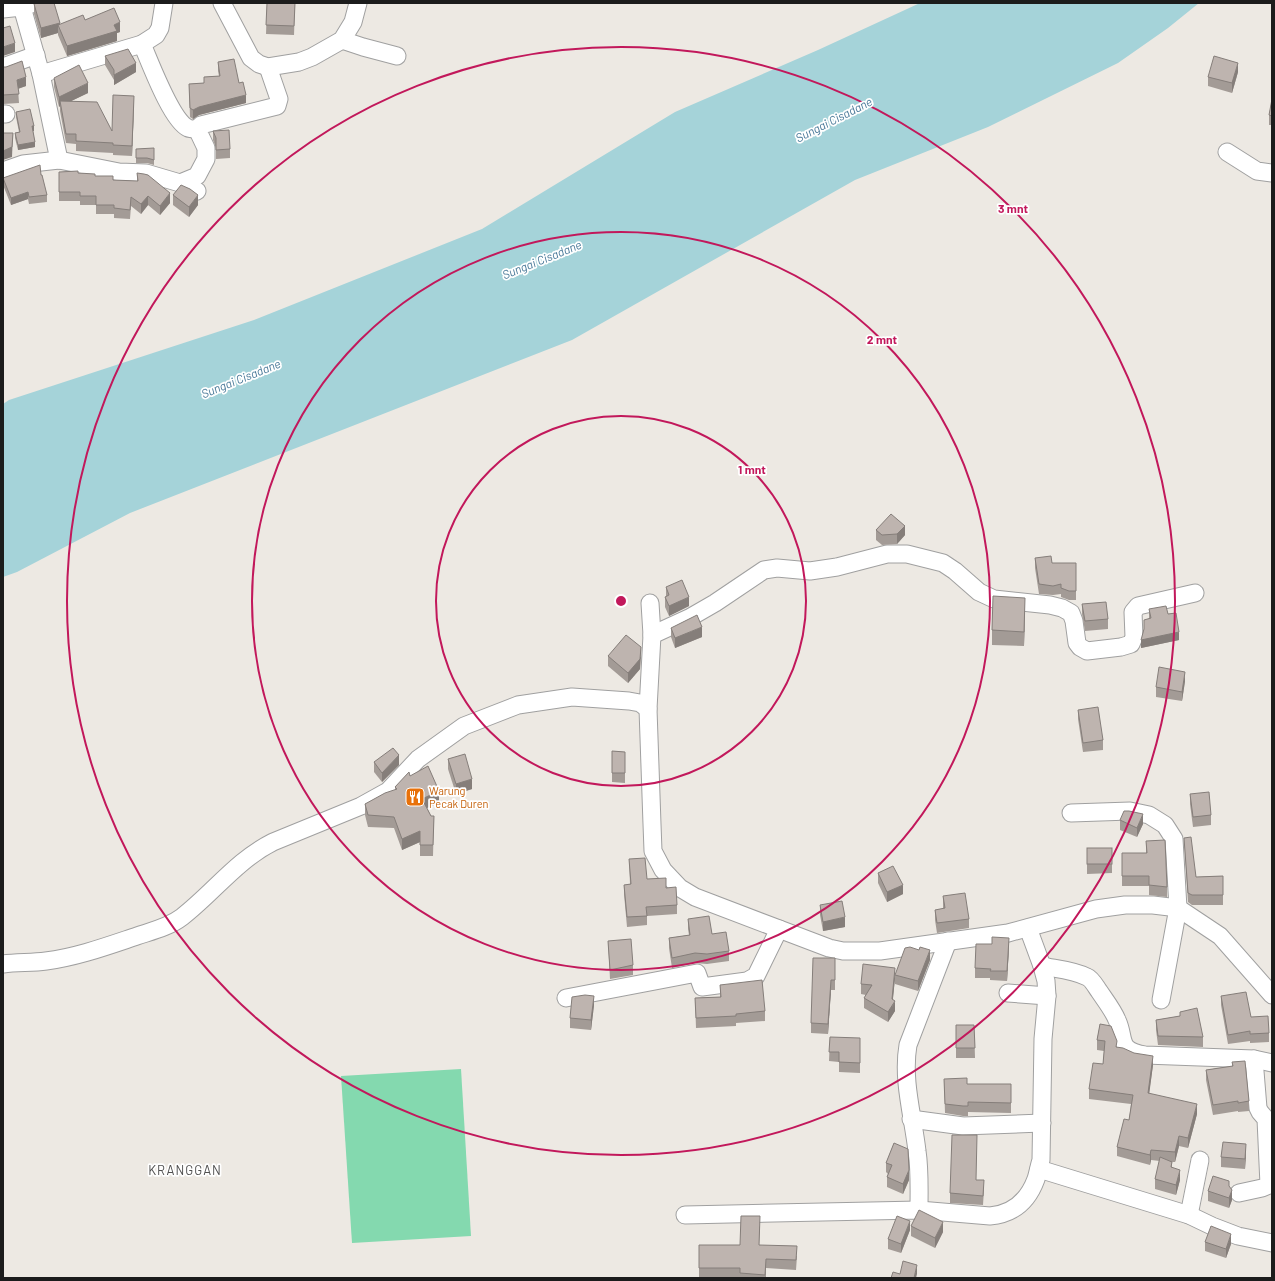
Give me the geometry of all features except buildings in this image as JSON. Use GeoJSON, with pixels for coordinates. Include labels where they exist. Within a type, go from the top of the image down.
{"type":"FeatureCollection","features":[{"type":"Feature","properties":{"kind":"street"},"geometry":{"type":"LineString","coordinates":[[41,74],[142,44],[156,35],[160,28],[164,3]]}},
{"type":"Feature","properties":{"kind":"street"},"geometry":{"type":"LineString","coordinates":[[222,3],[251,58],[259,64],[268,67],[299,62],[312,57],[342,40],[353,22],[358,3]]}},
{"type":"Feature","properties":{"kind":"street"},"geometry":{"type":"LineString","coordinates":[[3,9],[29,5],[36,55],[59,160]]}},
{"type":"Feature","properties":{"kind":"street"},"geometry":{"type":"LineString","coordinates":[[342,40],[397,56]]}},
{"type":"Feature","properties":{"kind":"street"},"geometry":{"type":"LineString","coordinates":[[142,44],[169,106],[188,128],[197,129],[201,125],[277,106],[279,99],[268,67]]}},
{"type":"Feature","properties":{"kind":"street"},"geometry":{"type":"LineString","coordinates":[[3,67],[36,55]]}},
{"type":"Feature","properties":{"kind":"street"},"geometry":{"type":"LineString","coordinates":[[180,183],[197,176],[206,159],[206,148],[197,129]]}},
{"type":"Feature","properties":{"kind":"street"},"geometry":{"type":"LineString","coordinates":[[1227,152],[1257,171],[1272,174]]}},
{"type":"Feature","properties":{"kind":"street"},"geometry":{"type":"LineString","coordinates":[[3,171],[23,164],[59,160],[119,172],[146,173],[180,183],[197,191]]}},
{"type":"Feature","properties":{"kind":"street"},"geometry":{"type":"LineString","coordinates":[[652,635],[689,618],[715,603],[764,570],[777,568],[810,571],[838,567],[887,554],[908,554],[942,563],[955,570],[979,592],[994,599],[1050,605],[1062,608],[1071,613],[1074,621],[1077,643],[1080,647],[1087,651],[1121,647],[1131,644],[1134,637],[1133,612],[1138,606],[1195,593]]}},
{"type":"Feature","properties":{"kind":"street"},"geometry":{"type":"LineString","coordinates":[[650,603],[652,635],[648,709],[654,851],[663,870],[680,888],[695,897],[829,948],[843,951],[880,951],[1008,933],[1096,909],[1125,905],[1153,905],[1178,908],[1220,936],[1272,995]]}},
{"type":"Feature","properties":{"kind":"street"},"geometry":{"type":"LineString","coordinates":[[3,964],[58,959],[167,926],[186,914],[240,864],[261,848],[372,801],[388,791],[418,759],[464,726],[518,705],[572,697],[629,701],[640,703],[648,709]]}},
{"type":"Feature","properties":{"kind":"street"},"geometry":{"type":"LineString","coordinates":[[1071,813],[1130,811],[1149,815],[1165,825],[1174,839],[1178,908],[1161,1000]]}},
{"type":"Feature","properties":{"kind":"street"},"geometry":{"type":"LineString","coordinates":[[685,1215],[919,1210],[990,1216],[1001,1215],[1014,1210],[1026,1197],[1036,1179],[1041,1160],[1043,1039],[1047,996],[1046,981],[1042,966],[1028,928]]}},
{"type":"Feature","properties":{"kind":"street"},"geometry":{"type":"LineString","coordinates":[[566,998],[697,973],[702,987],[747,982],[756,976],[779,929]]}},
{"type":"Feature","properties":{"kind":"street"},"geometry":{"type":"LineString","coordinates":[[919,1210],[919,1169],[911,1119],[906,1058],[908,1045],[948,941]]}},
{"type":"Feature","properties":{"kind":"street"},"geometry":{"type":"LineString","coordinates":[[1042,966],[1070,971],[1089,978],[1111,1008],[1118,1021],[1122,1039],[1127,1048],[1134,1053],[1145,1055],[1254,1059],[1272,1063]]}},
{"type":"Feature","properties":{"kind":"street"},"geometry":{"type":"LineString","coordinates":[[1008,993],[1047,996]]}},
{"type":"Feature","properties":{"kind":"street"},"geometry":{"type":"LineString","coordinates":[[1239,1193],[1262,1188],[1268,1185],[1266,1119],[1258,1108],[1254,1059]]}},
{"type":"Feature","properties":{"kind":"street"},"geometry":{"type":"LineString","coordinates":[[911,1119],[963,1126],[1042,1123]]}},
{"type":"Feature","properties":{"kind":"street"},"geometry":{"type":"LineString","coordinates":[[1189,1215],[1200,1160]]}},
{"type":"Feature","properties":{"kind":"street"},"geometry":{"type":"LineString","coordinates":[[1039,1169],[1189,1215],[1238,1236],[1272,1243]]}},
{"type":"Feature","properties":{"kind":"green space"},"geometry":{"type":"Polygon","coordinates":[[[461,1069],[471,1236],[352,1243],[341,1076],[461,1069]]]}},
{"type":"Feature","properties":{"kind":"water","name":"Sungai Cisadane"},"geometry":{"type":"Polygon","coordinates":[[[920,3],[1199,3],[1168,28],[1118,63],[988,127],[855,180],[572,340],[130,513],[17,572],[3,577],[3,404],[9,400],[254,320],[482,229],[675,112],[818,50],[920,3]]]}},
{"type":"Feature","properties":{"kind":"place","name":"Warung Pecak Duren"},"geometry":{"type":"Point","coordinates":[415,797]}},
{"type":"Feature","properties":{"kind":"district","name":"KRANGGAN"},"geometry":{"type":"Point","coordinates":[185,1170]}}]}
